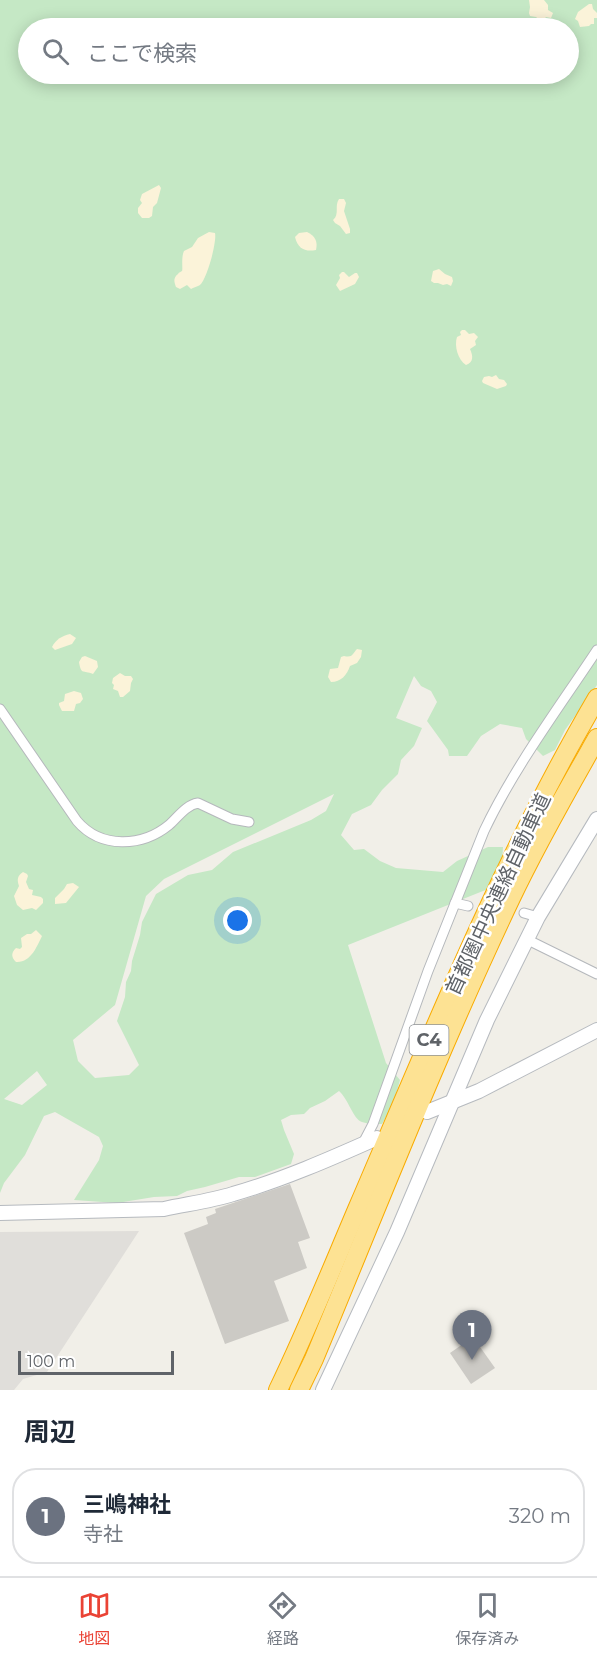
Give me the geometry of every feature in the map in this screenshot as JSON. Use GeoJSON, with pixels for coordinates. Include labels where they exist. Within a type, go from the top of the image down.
{"type":"FeatureCollection","features":[{"type":"Feature","properties":{"kind":"highway","name":"首都圏中央連絡自動車道"},"geometry":{"type":"LineString","coordinates":[[278,1390],[496,891],[537,808],[597,698]]}},
{"type":"Feature","properties":{"kind":"highway","name":"首都圏中央連絡自動車道"},"geometry":{"type":"LineString","coordinates":[[299,1390],[440,1055],[511,898],[597,738]]}},
{"type":"Feature","properties":{"kind":"street"},"geometry":{"type":"LineString","coordinates":[[362,1145],[373,1124],[428,970],[492,814],[532,746],[597,650]]}},
{"type":"Feature","properties":{"kind":"street"},"geometry":{"type":"LineString","coordinates":[[0,709],[77,821],[90,833],[110,842],[141,840],[168,826],[193,804],[198,803],[232,819],[249,822]]}},
{"type":"Feature","properties":{"kind":"street"},"geometry":{"type":"LineString","coordinates":[[323,1390],[397,1232],[487,1020],[538,916],[597,819]]}},
{"type":"Feature","properties":{"kind":"street"},"geometry":{"type":"LineString","coordinates":[[455,903],[468,906]]}},
{"type":"Feature","properties":{"kind":"street"},"geometry":{"type":"LineString","coordinates":[[524,913],[538,916]]}},
{"type":"Feature","properties":{"kind":"street"},"geometry":{"type":"LineString","coordinates":[[526,939],[597,974]]}},
{"type":"Feature","properties":{"kind":"street"},"geometry":{"type":"LineString","coordinates":[[427,1112],[479,1091],[597,1030]]}},
{"type":"Feature","properties":{"kind":"street"},"geometry":{"type":"LineString","coordinates":[[0,1213],[164,1209],[181,1206],[231,1195],[267,1183],[377,1138]]}},
{"type":"Feature","properties":{"kind":"shaded area"},"geometry":{"type":"Polygon","coordinates":[[[139,1231],[47,1372],[23,1379],[14,1390],[0,1390],[0,1232],[139,1231]]]}},
{"type":"Feature","properties":{"kind":"green space"},"geometry":{"type":"Polygon","coordinates":[[[0,0],[597,0],[597,685],[565,730],[555,750],[543,756],[526,739],[522,728],[500,724],[481,736],[467,756],[449,756],[448,750],[427,721],[437,702],[431,691],[421,686],[414,676],[396,718],[422,728],[414,746],[401,760],[398,774],[371,805],[352,814],[341,835],[354,850],[364,849],[380,861],[396,868],[443,872],[457,861],[488,847],[503,847],[502,862],[488,889],[348,945],[386,1063],[400,1080],[388,1113],[382,1124],[362,1122],[356,1117],[339,1091],[304,1114],[291,1115],[281,1120],[294,1154],[291,1164],[255,1177],[239,1177],[187,1191],[177,1196],[117,1203],[74,1200],[99,1160],[103,1146],[99,1137],[55,1112],[44,1116],[25,1155],[4,1183],[0,1193],[0,0]],[[334,794],[164,879],[146,896],[115,1005],[73,1040],[78,1061],[95,1078],[129,1075],[139,1065],[117,1021],[125,997],[126,982],[131,971],[142,922],[156,894],[188,875],[212,870],[233,852],[311,820],[326,811],[334,794]],[[37,1071],[4,1099],[22,1105],[47,1085],[37,1071]]]}},
{"type":"Feature","properties":{"kind":"sand"},"geometry":{"type":"Polygon","coordinates":[[[529,0],[544,0],[548,5],[548,10],[553,13],[551,18],[537,18],[530,16],[529,0]]]}},
{"type":"Feature","properties":{"kind":"sand"},"geometry":{"type":"Polygon","coordinates":[[[592,4],[597,13],[594,24],[580,27],[579,18],[575,18],[578,12],[592,4]]]}},
{"type":"Feature","properties":{"kind":"sand"},"geometry":{"type":"Polygon","coordinates":[[[159,185],[161,188],[157,203],[153,207],[152,216],[142,218],[138,213],[138,208],[142,203],[140,200],[142,194],[159,185]]]}},
{"type":"Feature","properties":{"kind":"sand"},"geometry":{"type":"Polygon","coordinates":[[[339,199],[344,199],[346,203],[344,211],[350,233],[346,234],[333,220],[339,199]]]}},
{"type":"Feature","properties":{"kind":"sand"},"geometry":{"type":"Polygon","coordinates":[[[209,232],[215,233],[214,244],[203,281],[191,289],[187,285],[180,289],[176,287],[174,282],[182,271],[184,251],[192,247],[198,238],[209,232]]]}},
{"type":"Feature","properties":{"kind":"sand"},"geometry":{"type":"Polygon","coordinates":[[[307,232],[315,239],[316,250],[302,249],[296,241],[295,237],[299,233],[307,232]]]}},
{"type":"Feature","properties":{"kind":"sand"},"geometry":{"type":"Polygon","coordinates":[[[439,269],[452,277],[451,286],[431,281],[433,271],[439,269]]]}},
{"type":"Feature","properties":{"kind":"sand"},"geometry":{"type":"Polygon","coordinates":[[[342,272],[349,277],[357,273],[359,277],[355,284],[340,291],[336,285],[342,272]]]}},
{"type":"Feature","properties":{"kind":"sand"},"geometry":{"type":"Polygon","coordinates":[[[462,330],[469,334],[474,333],[478,337],[475,341],[476,345],[470,349],[472,360],[466,365],[456,348],[457,337],[461,335],[462,330]]]}},
{"type":"Feature","properties":{"kind":"sand"},"geometry":{"type":"Polygon","coordinates":[[[496,375],[499,379],[504,380],[506,386],[497,389],[483,383],[484,377],[496,375]]]}},
{"type":"Feature","properties":{"kind":"sand"},"geometry":{"type":"Polygon","coordinates":[[[70,634],[76,638],[72,644],[55,650],[52,647],[60,638],[70,634]]]}},
{"type":"Feature","properties":{"kind":"sand"},"geometry":{"type":"Polygon","coordinates":[[[357,649],[362,650],[357,663],[350,666],[341,679],[331,682],[328,677],[330,669],[338,668],[341,657],[351,656],[357,649]]]}},
{"type":"Feature","properties":{"kind":"sand"},"geometry":{"type":"Polygon","coordinates":[[[85,656],[97,661],[98,667],[93,674],[81,669],[79,662],[85,656]]]}},
{"type":"Feature","properties":{"kind":"sand"},"geometry":{"type":"Polygon","coordinates":[[[120,673],[131,676],[133,679],[130,691],[123,697],[120,697],[118,691],[113,689],[112,683],[113,678],[120,673]]]}},
{"type":"Feature","properties":{"kind":"sand"},"geometry":{"type":"Polygon","coordinates":[[[74,691],[81,693],[83,699],[76,704],[74,711],[62,711],[59,703],[64,701],[65,694],[74,691]]]}},
{"type":"Feature","properties":{"kind":"sand"},"geometry":{"type":"Polygon","coordinates":[[[23,872],[28,876],[26,882],[29,889],[33,890],[32,895],[43,899],[43,903],[36,910],[32,908],[23,910],[17,905],[14,896],[19,886],[19,877],[23,872]]]}},
{"type":"Feature","properties":{"kind":"sand"},"geometry":{"type":"Polygon","coordinates":[[[73,883],[79,887],[66,903],[55,904],[55,898],[67,884],[73,883]]]}},
{"type":"Feature","properties":{"kind":"sand"},"geometry":{"type":"Polygon","coordinates":[[[36,930],[42,936],[36,949],[26,960],[16,962],[12,953],[16,948],[22,947],[21,938],[36,930]]]}},
{"type":"Feature","properties":{"kind":"building"},"geometry":{"type":"Polygon","coordinates":[[[290,1184],[310,1238],[298,1242],[307,1268],[274,1281],[289,1321],[225,1344],[184,1233],[208,1224],[206,1217],[216,1213],[215,1209],[290,1184]]]}},
{"type":"Feature","properties":{"kind":"building"},"geometry":{"type":"Polygon","coordinates":[[[473,1337],[495,1368],[471,1384],[450,1353],[473,1337]]]}},
{"type":"Feature","properties":{"kind":"place","name":"三嶋神社"},"geometry":{"type":"Point","coordinates":[472,1360]}}]}
